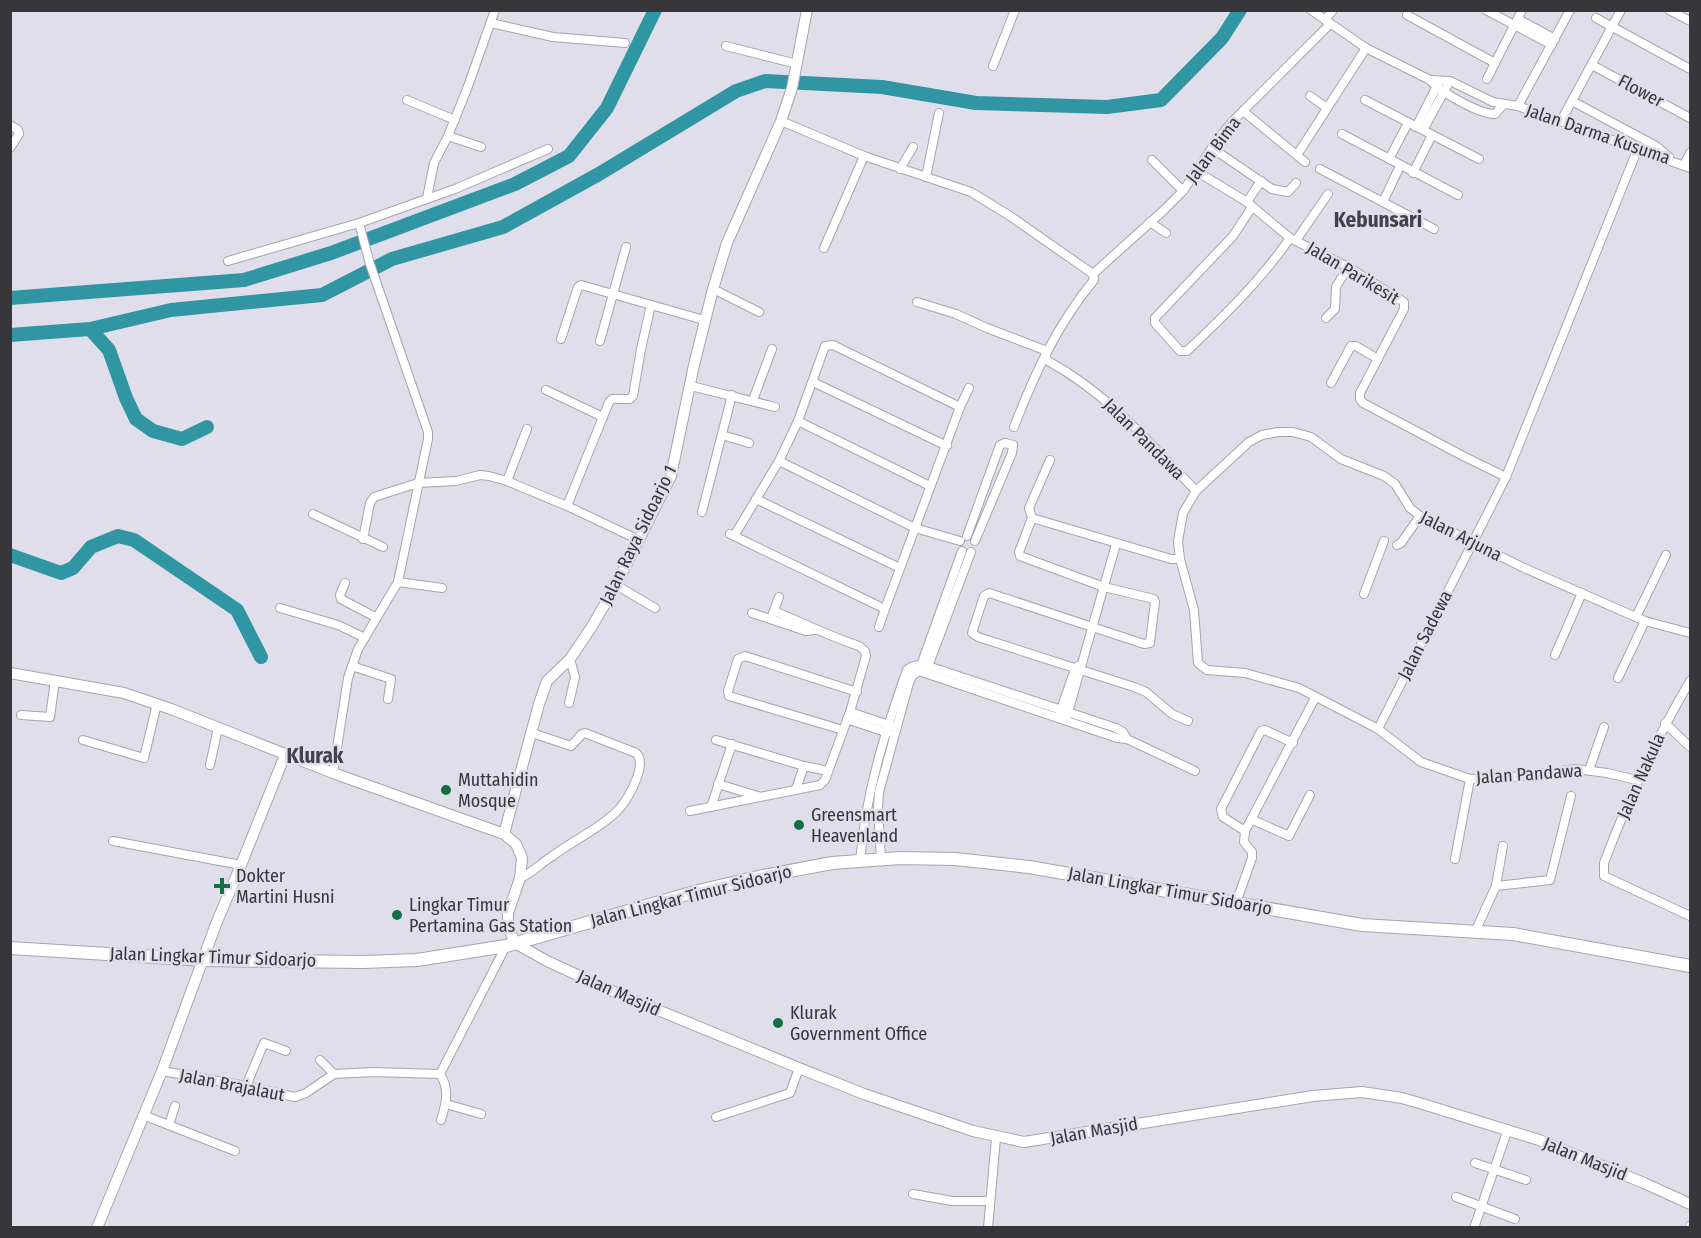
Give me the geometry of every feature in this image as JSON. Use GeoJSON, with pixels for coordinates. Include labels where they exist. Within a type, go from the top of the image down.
{"type":"FeatureCollection","features":[{"type":"Feature","properties":{"kind":"main road","name":"Jalan Lingkar Timur Sidoarjo"},"geometry":{"type":"LineString","coordinates":[[10,948],[204,960],[406,961],[510,944],[698,891],[758,877],[860,861],[900,858],[955,859],[1029,867],[1362,925],[1503,933],[1690,966]]}},
{"type":"Feature","properties":{"kind":"street"},"geometry":{"type":"LineString","coordinates":[[427,198],[434,163],[455,120],[495,10]]}},
{"type":"Feature","properties":{"kind":"street"},"geometry":{"type":"LineString","coordinates":[[807,10],[792,88],[780,121],[864,156],[976,195],[1093,274],[1094,280],[1046,353],[1014,427]]}},
{"type":"Feature","properties":{"kind":"street"},"geometry":{"type":"LineString","coordinates":[[993,66],[1015,10]]}},
{"type":"Feature","properties":{"kind":"street","name":"Jalan Darma Kusuma"},"geometry":{"type":"LineString","coordinates":[[1311,10],[1366,48],[1430,80],[1486,113],[1495,114],[1504,104]]}},
{"type":"Feature","properties":{"kind":"street","name":"Jalan Bima"},"geometry":{"type":"LineString","coordinates":[[1093,274],[1183,191],[1212,148],[1243,111],[1288,69],[1328,22],[1333,10]]}},
{"type":"Feature","properties":{"kind":"street"},"geometry":{"type":"LineString","coordinates":[[1486,10],[1518,18],[1554,42]]}},
{"type":"Feature","properties":{"kind":"street"},"geometry":{"type":"LineString","coordinates":[[1518,106],[1570,10]]}},
{"type":"Feature","properties":{"kind":"street"},"geometry":{"type":"LineString","coordinates":[[1561,121],[1621,10]]}},
{"type":"Feature","properties":{"kind":"street"},"geometry":{"type":"LineString","coordinates":[[1669,10],[1690,21]]}},
{"type":"Feature","properties":{"kind":"street"},"geometry":{"type":"LineString","coordinates":[[1407,15],[1496,63]]}},
{"type":"Feature","properties":{"kind":"street"},"geometry":{"type":"LineString","coordinates":[[1487,79],[1518,18]]}},
{"type":"Feature","properties":{"kind":"street"},"geometry":{"type":"LineString","coordinates":[[1596,18],[1690,69]]}},
{"type":"Feature","properties":{"kind":"street"},"geometry":{"type":"LineString","coordinates":[[490,22],[553,37],[625,43]]}},
{"type":"Feature","properties":{"kind":"street"},"geometry":{"type":"LineString","coordinates":[[726,46],[796,70]]}},
{"type":"Feature","properties":{"kind":"street"},"geometry":{"type":"LineString","coordinates":[[1297,155],[1366,48]]}},
{"type":"Feature","properties":{"kind":"street","name":"Flower"},"geometry":{"type":"LineString","coordinates":[[1592,65],[1690,118]]}},
{"type":"Feature","properties":{"kind":"street","name":"Jalan Darma Kusuma"},"geometry":{"type":"LineString","coordinates":[[1440,86],[1450,81],[1493,102],[1518,106],[1687,167]]}},
{"type":"Feature","properties":{"kind":"street"},"geometry":{"type":"LineString","coordinates":[[1389,159],[1416,127],[1440,86]]}},
{"type":"Feature","properties":{"kind":"street"},"geometry":{"type":"LineString","coordinates":[[1310,96],[1327,108]]}},
{"type":"Feature","properties":{"kind":"street"},"geometry":{"type":"LineString","coordinates":[[407,100],[455,120]]}},
{"type":"Feature","properties":{"kind":"street"},"geometry":{"type":"LineString","coordinates":[[1365,100],[1479,159]]}},
{"type":"Feature","properties":{"kind":"street"},"geometry":{"type":"LineString","coordinates":[[1572,101],[1656,146],[1671,160]]}},
{"type":"Feature","properties":{"kind":"street"},"geometry":{"type":"LineString","coordinates":[[1243,111],[1305,162]]}},
{"type":"Feature","properties":{"kind":"street"},"geometry":{"type":"LineString","coordinates":[[926,177],[939,113]]}},
{"type":"Feature","properties":{"kind":"street","name":"Jalan Raya Sidoarjo 1"},"geometry":{"type":"LineString","coordinates":[[504,834],[547,681],[570,659],[616,585],[671,476],[704,320],[713,289],[742,206],[780,121]]}},
{"type":"Feature","properties":{"kind":"street"},"geometry":{"type":"LineString","coordinates":[[10,126],[18,130],[19,134],[10,148]]}},
{"type":"Feature","properties":{"kind":"street"},"geometry":{"type":"LineString","coordinates":[[1342,134],[1458,195]]}},
{"type":"Feature","properties":{"kind":"street"},"geometry":{"type":"LineString","coordinates":[[1413,172],[1432,135]]}},
{"type":"Feature","properties":{"kind":"street"},"geometry":{"type":"LineString","coordinates":[[448,136],[481,147]]}},
{"type":"Feature","properties":{"kind":"street"},"geometry":{"type":"LineString","coordinates":[[900,169],[913,147]]}},
{"type":"Feature","properties":{"kind":"street"},"geometry":{"type":"LineString","coordinates":[[1212,148],[1272,189],[1288,192],[1296,183]]}},
{"type":"Feature","properties":{"kind":"street","name":"Jalan Sadewa"},"geometry":{"type":"LineString","coordinates":[[1378,729],[1506,477],[1638,148]]}},
{"type":"Feature","properties":{"kind":"street"},"geometry":{"type":"LineString","coordinates":[[228,261],[360,226],[548,149]]}},
{"type":"Feature","properties":{"kind":"street"},"geometry":{"type":"LineString","coordinates":[[1687,167],[1690,153]]}},
{"type":"Feature","properties":{"kind":"street"},"geometry":{"type":"LineString","coordinates":[[824,248],[864,156]]}},
{"type":"Feature","properties":{"kind":"street"},"geometry":{"type":"LineString","coordinates":[[1152,160],[1183,191]]}},
{"type":"Feature","properties":{"kind":"street"},"geometry":{"type":"LineString","coordinates":[[1383,202],[1400,166]]}},
{"type":"Feature","properties":{"kind":"street"},"geometry":{"type":"LineString","coordinates":[[1320,169],[1434,229]]}},
{"type":"Feature","properties":{"kind":"street","name":"Jalan Parikesit"},"geometry":{"type":"LineString","coordinates":[[1196,171],[1250,204],[1294,239],[1348,267],[1404,302],[1404,309],[1360,393],[1362,402],[1506,477]]}},
{"type":"Feature","properties":{"kind":"street"},"geometry":{"type":"LineString","coordinates":[[1261,181],[1233,236],[1155,318],[1155,323],[1179,351],[1187,351],[1243,297],[1294,239],[1328,194]]}},
{"type":"Feature","properties":{"kind":"street"},"geometry":{"type":"LineString","coordinates":[[1150,222],[1166,233]]}},
{"type":"Feature","properties":{"kind":"street"},"geometry":{"type":"LineString","coordinates":[[333,773],[344,699],[352,666],[365,638],[398,582],[428,434],[374,277],[360,226]]}},
{"type":"Feature","properties":{"kind":"street"},"geometry":{"type":"LineString","coordinates":[[600,341],[626,247]]}},
{"type":"Feature","properties":{"kind":"street"},"geometry":{"type":"LineString","coordinates":[[1326,318],[1335,309],[1336,287],[1348,267]]}},
{"type":"Feature","properties":{"kind":"street"},"geometry":{"type":"LineString","coordinates":[[561,339],[578,286],[583,285],[704,320]]}},
{"type":"Feature","properties":{"kind":"street"},"geometry":{"type":"LineString","coordinates":[[713,289],[759,312]]}},
{"type":"Feature","properties":{"kind":"street","name":"Jalan Pandawa"},"geometry":{"type":"LineString","coordinates":[[917,302],[956,314],[1046,353],[1048,361],[1093,389],[1109,403],[1196,491],[1181,522],[1178,541],[1180,559],[1192,602],[1200,666],[1206,670],[1245,673],[1299,688],[1378,729],[1421,762],[1470,779],[1504,778],[1564,769],[1589,770],[1637,780]]}},
{"type":"Feature","properties":{"kind":"street"},"geometry":{"type":"LineString","coordinates":[[567,506],[611,399],[630,399],[633,396],[651,305]]}},
{"type":"Feature","properties":{"kind":"street"},"geometry":{"type":"LineString","coordinates":[[885,609],[731,535],[779,461],[798,421],[825,346],[831,344],[960,407]]}},
{"type":"Feature","properties":{"kind":"street"},"geometry":{"type":"LineString","coordinates":[[1331,383],[1353,346],[1378,359]]}},
{"type":"Feature","properties":{"kind":"street"},"geometry":{"type":"LineString","coordinates":[[753,400],[772,349]]}},
{"type":"Feature","properties":{"kind":"street"},"geometry":{"type":"LineString","coordinates":[[813,382],[947,446]]}},
{"type":"Feature","properties":{"kind":"street"},"geometry":{"type":"LineString","coordinates":[[690,386],[775,407]]}},
{"type":"Feature","properties":{"kind":"street"},"geometry":{"type":"LineString","coordinates":[[879,627],[930,486],[969,388]]}},
{"type":"Feature","properties":{"kind":"street"},"geometry":{"type":"LineString","coordinates":[[546,390],[603,417]]}},
{"type":"Feature","properties":{"kind":"street"},"geometry":{"type":"LineString","coordinates":[[702,512],[732,395]]}},
{"type":"Feature","properties":{"kind":"street"},"geometry":{"type":"LineString","coordinates":[[798,421],[930,486]]}},
{"type":"Feature","properties":{"kind":"street"},"geometry":{"type":"LineString","coordinates":[[507,481],[527,429]]}},
{"type":"Feature","properties":{"kind":"street","name":"Jalan Arjuna"},"geometry":{"type":"LineString","coordinates":[[1196,491],[1249,442],[1269,433],[1293,432],[1311,437],[1341,459],[1389,479],[1395,484],[1410,508],[1420,516],[1524,568],[1645,621],[1690,633]]}},
{"type":"Feature","properties":{"kind":"street"},"geometry":{"type":"LineString","coordinates":[[722,435],[749,443]]}},
{"type":"Feature","properties":{"kind":"street"},"geometry":{"type":"LineString","coordinates":[[923,669],[966,542],[1000,445],[1011,445],[1014,449],[1006,467],[966,542],[965,553],[971,552],[923,669]]}},
{"type":"Feature","properties":{"kind":"street"},"geometry":{"type":"LineString","coordinates":[[1050,460],[1029,508],[1032,518],[1019,552],[1021,557],[1104,587],[1155,600],[1151,642],[1147,645],[989,593],[984,596],[973,631],[974,635],[1140,690],[1172,714],[1188,721]]}},
{"type":"Feature","properties":{"kind":"street"},"geometry":{"type":"LineString","coordinates":[[779,461],[915,528],[966,542]]}},
{"type":"Feature","properties":{"kind":"street"},"geometry":{"type":"LineString","coordinates":[[994,463],[1006,467]]}},
{"type":"Feature","properties":{"kind":"street"},"geometry":{"type":"LineString","coordinates":[[363,539],[372,499],[418,483],[456,481],[480,475],[507,481],[639,540]]}},
{"type":"Feature","properties":{"kind":"street"},"geometry":{"type":"LineString","coordinates":[[756,498],[900,568]]}},
{"type":"Feature","properties":{"kind":"street"},"geometry":{"type":"LineString","coordinates":[[313,514],[383,547]]}},
{"type":"Feature","properties":{"kind":"street"},"geometry":{"type":"LineString","coordinates":[[1397,545],[1401,543],[1420,516]]}},
{"type":"Feature","properties":{"kind":"street"},"geometry":{"type":"LineString","coordinates":[[1032,518],[1171,559],[1180,559]]}},
{"type":"Feature","properties":{"kind":"street"},"geometry":{"type":"LineString","coordinates":[[1364,594],[1384,541]]}},
{"type":"Feature","properties":{"kind":"street"},"geometry":{"type":"LineString","coordinates":[[1063,715],[1092,628],[1116,543]]}},
{"type":"Feature","properties":{"kind":"street"},"geometry":{"type":"LineString","coordinates":[[1636,617],[1666,555]]}},
{"type":"Feature","properties":{"kind":"street"},"geometry":{"type":"LineString","coordinates":[[398,582],[442,588]]}},
{"type":"Feature","properties":{"kind":"street"},"geometry":{"type":"LineString","coordinates":[[345,584],[340,595],[341,599],[378,618]]}},
{"type":"Feature","properties":{"kind":"street"},"geometry":{"type":"LineString","coordinates":[[616,585],[655,608]]}},
{"type":"Feature","properties":{"kind":"street"},"geometry":{"type":"LineString","coordinates":[[1555,655],[1582,593]]}},
{"type":"Feature","properties":{"kind":"street"},"geometry":{"type":"LineString","coordinates":[[773,615],[779,597]]}},
{"type":"Feature","properties":{"kind":"street"},"geometry":{"type":"LineString","coordinates":[[279,608],[339,625],[365,638]]}},
{"type":"Feature","properties":{"kind":"street"},"geometry":{"type":"LineString","coordinates":[[690,811],[823,783],[857,692],[866,656],[865,651],[859,646],[814,630],[808,625],[773,615],[752,613]]}},
{"type":"Feature","properties":{"kind":"street"},"geometry":{"type":"LineString","coordinates":[[1618,678],[1645,621]]}},
{"type":"Feature","properties":{"kind":"street"},"geometry":{"type":"LineString","coordinates":[[843,730],[729,696],[728,691],[738,659],[745,656],[857,692]]}},
{"type":"Feature","properties":{"kind":"street"},"geometry":{"type":"LineString","coordinates":[[569,702],[575,677],[570,659]]}},
{"type":"Feature","properties":{"kind":"street"},"geometry":{"type":"LineString","coordinates":[[352,666],[390,679],[388,699]]}},
{"type":"Feature","properties":{"kind":"street"},"geometry":{"type":"LineString","coordinates":[[881,859],[879,792],[891,730],[907,670],[912,666],[1082,722],[1120,730],[1127,739],[1195,771]]}},
{"type":"Feature","properties":{"kind":"street"},"geometry":{"type":"LineString","coordinates":[[10,673],[124,693],[157,704],[333,773],[504,834],[513,841],[520,853],[522,863],[520,878],[508,913],[510,944],[444,1080],[446,1104],[441,1120]]}},
{"type":"Feature","properties":{"kind":"street"},"geometry":{"type":"LineString","coordinates":[[21,715],[50,717],[55,680]]}},
{"type":"Feature","properties":{"kind":"street","name":"Jalan Nakula"},"geometry":{"type":"LineString","coordinates":[[1690,681],[1665,723],[1637,780],[1604,863],[1604,876],[1690,916]]}},
{"type":"Feature","properties":{"kind":"street"},"geometry":{"type":"LineString","coordinates":[[1236,903],[1252,858],[1252,852],[1244,842],[1245,831],[1316,698]]}},
{"type":"Feature","properties":{"kind":"street"},"geometry":{"type":"LineString","coordinates":[[83,740],[145,758],[157,704]]}},
{"type":"Feature","properties":{"kind":"street"},"geometry":{"type":"LineString","coordinates":[[848,716],[891,730]]}},
{"type":"Feature","properties":{"kind":"street"},"geometry":{"type":"LineString","coordinates":[[1665,723],[1690,747]]}},
{"type":"Feature","properties":{"kind":"street"},"geometry":{"type":"LineString","coordinates":[[1589,770],[1604,727]]}},
{"type":"Feature","properties":{"kind":"street"},"geometry":{"type":"LineString","coordinates":[[210,765],[218,728]]}},
{"type":"Feature","properties":{"kind":"street"},"geometry":{"type":"LineString","coordinates":[[1245,831],[1223,817],[1221,809],[1261,731],[1264,729],[1293,743]]}},
{"type":"Feature","properties":{"kind":"street"},"geometry":{"type":"LineString","coordinates":[[860,861],[869,790],[891,730]]}},
{"type":"Feature","properties":{"kind":"street"},"geometry":{"type":"LineString","coordinates":[[520,878],[620,808],[633,785],[641,763],[636,753],[585,733],[571,746],[532,733]]}},
{"type":"Feature","properties":{"kind":"street"},"geometry":{"type":"LineString","coordinates":[[716,740],[828,771]]}},
{"type":"Feature","properties":{"kind":"street"},"geometry":{"type":"LineString","coordinates":[[711,807],[732,744]]}},
{"type":"Feature","properties":{"kind":"street"},"geometry":{"type":"LineString","coordinates":[[97,1227],[161,1075],[216,924],[285,755]]}},
{"type":"Feature","properties":{"kind":"street"},"geometry":{"type":"LineString","coordinates":[[796,789],[804,766]]}},
{"type":"Feature","properties":{"kind":"street"},"geometry":{"type":"LineString","coordinates":[[1455,859],[1470,779]]}},
{"type":"Feature","properties":{"kind":"street"},"geometry":{"type":"LineString","coordinates":[[718,784],[760,797]]}},
{"type":"Feature","properties":{"kind":"street"},"geometry":{"type":"LineString","coordinates":[[869,790],[879,792]]}},
{"type":"Feature","properties":{"kind":"street"},"geometry":{"type":"LineString","coordinates":[[1252,820],[1289,837],[1310,795]]}},
{"type":"Feature","properties":{"kind":"street"},"geometry":{"type":"LineString","coordinates":[[1496,886],[1550,880],[1571,796]]}},
{"type":"Feature","properties":{"kind":"street"},"geometry":{"type":"LineString","coordinates":[[866,808],[878,808]]}},
{"type":"Feature","properties":{"kind":"street"},"geometry":{"type":"LineString","coordinates":[[863,824],[879,824]]}},
{"type":"Feature","properties":{"kind":"street"},"geometry":{"type":"LineString","coordinates":[[113,841],[242,865]]}},
{"type":"Feature","properties":{"kind":"street"},"geometry":{"type":"LineString","coordinates":[[1475,932],[1496,886],[1503,846]]}},
{"type":"Feature","properties":{"kind":"street","name":"Jalan Masjid"},"geometry":{"type":"LineString","coordinates":[[510,944],[615,992],[864,1094],[996,1138],[1024,1142],[1188,1114],[1356,1092],[1415,1101],[1508,1129],[1585,1158],[1690,1204]]}},
{"type":"Feature","properties":{"kind":"street"},"geometry":{"type":"LineString","coordinates":[[246,1086],[264,1043],[286,1051]]}},
{"type":"Feature","properties":{"kind":"street"},"geometry":{"type":"LineString","coordinates":[[320,1060],[334,1074]]}},
{"type":"Feature","properties":{"kind":"street"},"geometry":{"type":"LineString","coordinates":[[716,1117],[787,1095],[792,1091],[799,1068]]}},
{"type":"Feature","properties":{"kind":"street","name":"Jalan Brajalaut"},"geometry":{"type":"LineString","coordinates":[[161,1075],[246,1086],[295,1097],[309,1091],[334,1074],[373,1071],[444,1080]]}},
{"type":"Feature","properties":{"kind":"street"},"geometry":{"type":"LineString","coordinates":[[446,1104],[481,1114]]}},
{"type":"Feature","properties":{"kind":"street"},"geometry":{"type":"LineString","coordinates":[[169,1125],[176,1106]]}},
{"type":"Feature","properties":{"kind":"street"},"geometry":{"type":"LineString","coordinates":[[143,1115],[235,1151]]}},
{"type":"Feature","properties":{"kind":"street"},"geometry":{"type":"LineString","coordinates":[[1474,1227],[1508,1129]]}},
{"type":"Feature","properties":{"kind":"street"},"geometry":{"type":"LineString","coordinates":[[988,1227],[996,1138]]}},
{"type":"Feature","properties":{"kind":"street"},"geometry":{"type":"LineString","coordinates":[[1475,1164],[1526,1180]]}},
{"type":"Feature","properties":{"kind":"street"},"geometry":{"type":"LineString","coordinates":[[913,1194],[952,1201],[990,1201]]}},
{"type":"Feature","properties":{"kind":"street"},"geometry":{"type":"LineString","coordinates":[[1456,1197],[1515,1219]]}},
{"type":"Feature","properties":{"kind":"waterway"},"geometry":{"type":"LineString","coordinates":[[10,298],[244,280],[331,253],[515,184],[569,156],[607,108],[655,10]]}},
{"type":"Feature","properties":{"kind":"waterway"},"geometry":{"type":"LineString","coordinates":[[10,335],[90,329],[171,310],[322,295],[392,259],[503,227],[599,174],[736,91],[765,81],[882,87],[976,103],[1107,107],[1161,100],[1222,38],[1240,10]]}},
{"type":"Feature","properties":{"kind":"waterway"},"geometry":{"type":"LineString","coordinates":[[90,329],[109,350],[136,419],[153,431],[182,439],[207,427]]}},
{"type":"Feature","properties":{"kind":"waterway"},"geometry":{"type":"LineString","coordinates":[[10,555],[61,573],[73,568],[91,547],[118,536],[134,540],[237,610],[261,657]]}},
{"type":"Feature","properties":{"kind":"place","name":"Muttahidin Mosque"},"geometry":{"type":"Point","coordinates":[446,790]}},
{"type":"Feature","properties":{"kind":"place","name":"Greensmart Heavenland"},"geometry":{"type":"Point","coordinates":[799,825]}},
{"type":"Feature","properties":{"kind":"place","name":"Dokter Martini Husni"},"geometry":{"type":"Point","coordinates":[222,886]}},
{"type":"Feature","properties":{"kind":"place","name":"Lingkar Timur Pertamina Gas Station"},"geometry":{"type":"Point","coordinates":[397,915]}},
{"type":"Feature","properties":{"kind":"place","name":"Klurak Government Office"},"geometry":{"type":"Point","coordinates":[778,1023]}},
{"type":"Feature","properties":{"kind":"district","name":"Kebunsari"},"geometry":{"type":"Point","coordinates":[1378,220]}},
{"type":"Feature","properties":{"kind":"district","name":"Klurak"},"geometry":{"type":"Point","coordinates":[315,756]}}]}
